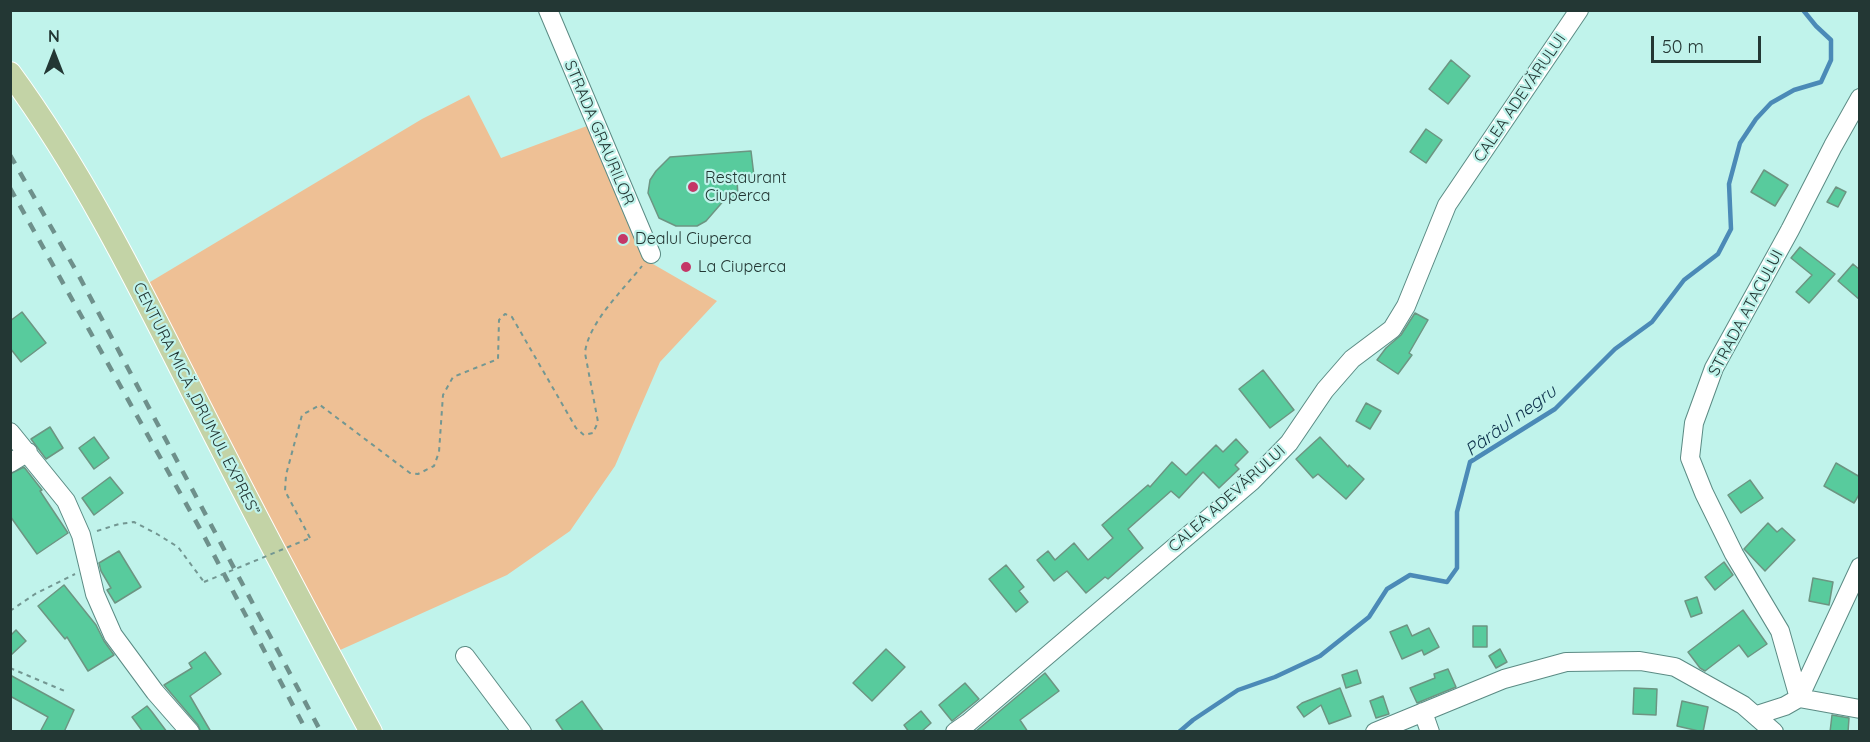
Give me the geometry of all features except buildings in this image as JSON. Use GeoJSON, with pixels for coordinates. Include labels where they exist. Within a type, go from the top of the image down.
{"type":"FeatureCollection","features":[{"type":"Feature","properties":{"kind":"main road","name":"CENTURA MICĂ „DRUMUL EXPRES”"},"geometry":{"type":"LineString","coordinates":[[10,73],[50,131],[109,230],[278,560],[371,732]]}},
{"type":"Feature","properties":{"kind":"street","name":"STRADA GRAURILOR"},"geometry":{"type":"LineString","coordinates":[[548,10],[651,254]]}},
{"type":"Feature","properties":{"kind":"street","name":"CALEA ADEVĂRULUI"},"geometry":{"type":"LineString","coordinates":[[955,732],[1251,482],[1289,443],[1325,390],[1352,359],[1392,329],[1406,306],[1447,205],[1579,10]]}},
{"type":"Feature","properties":{"kind":"street","name":"STRADA ATACULUI"},"geometry":{"type":"LineString","coordinates":[[1799,698],[1780,631],[1734,554],[1704,493],[1690,458],[1694,423],[1714,368],[1860,98]]}},
{"type":"Feature","properties":{"kind":"street"},"geometry":{"type":"LineString","coordinates":[[10,432],[66,501],[81,536],[95,594],[113,635],[155,692],[190,732]]}},
{"type":"Feature","properties":{"kind":"street"},"geometry":{"type":"LineString","coordinates":[[10,463],[27,452]]}},
{"type":"Feature","properties":{"kind":"street"},"geometry":{"type":"LineString","coordinates":[[1757,715],[1785,706],[1799,698],[1860,567]]}},
{"type":"Feature","properties":{"kind":"street"},"geometry":{"type":"LineString","coordinates":[[465,656],[522,732]]}},
{"type":"Feature","properties":{"kind":"street"},"geometry":{"type":"LineString","coordinates":[[1375,732],[1504,679],[1566,662],[1640,661],[1676,667],[1743,705],[1774,732]]}},
{"type":"Feature","properties":{"kind":"street"},"geometry":{"type":"LineString","coordinates":[[1799,698],[1860,709]]}},
{"type":"Feature","properties":{"kind":"street"},"geometry":{"type":"LineString","coordinates":[[1423,712],[1430,732]]}},
{"type":"Feature","properties":{"kind":"path"},"geometry":{"type":"LineString","coordinates":[[81,536],[119,524],[134,522],[178,547],[204,582],[310,538],[285,491],[286,475],[302,415],[320,405],[410,473],[418,474],[435,466],[439,452],[443,395],[453,377],[498,359],[499,320],[505,314],[512,317],[576,428],[584,435],[593,433],[598,422],[585,353],[586,345],[593,327],[651,254]]}},
{"type":"Feature","properties":{"kind":"path"},"geometry":{"type":"LineString","coordinates":[[10,611],[53,585],[88,568]]}},
{"type":"Feature","properties":{"kind":"path"},"geometry":{"type":"LineString","coordinates":[[10,668],[67,692]]}},
{"type":"Feature","properties":{"kind":"shaded area"},"geometry":{"type":"Polygon","coordinates":[[[469,95],[501,158],[595,123],[646,260],[717,301],[660,362],[615,466],[570,531],[507,575],[329,655],[140,288],[422,119],[469,95]]]}},
{"type":"Feature","properties":{"kind":"waterway","name":"Pârâul negru"},"geometry":{"type":"LineString","coordinates":[[1179,732],[1238,690],[1275,677],[1320,656],[1369,617],[1387,589],[1410,575],[1447,582],[1457,568],[1457,512],[1470,462],[1555,409],[1615,349],[1652,322],[1684,280],[1718,254],[1731,229],[1729,184],[1740,143],[1756,119],[1771,103],[1794,90],[1821,82],[1831,60],[1831,40],[1803,10]]}},
{"type":"Feature","properties":{"kind":"railway"},"geometry":{"type":"LineString","coordinates":[[10,155],[79,276],[321,732]]}},
{"type":"Feature","properties":{"kind":"railway"},"geometry":{"type":"LineString","coordinates":[[10,188],[204,536],[307,732]]}},
{"type":"Feature","properties":{"kind":"place","name":"Restaurant Ciuperca"},"geometry":{"type":"Point","coordinates":[693,187]}},
{"type":"Feature","properties":{"kind":"place","name":"Dealul Ciuperca"},"geometry":{"type":"Point","coordinates":[623,239]}},
{"type":"Feature","properties":{"kind":"place","name":"La Ciuperca"},"geometry":{"type":"Point","coordinates":[686,267]}}]}
